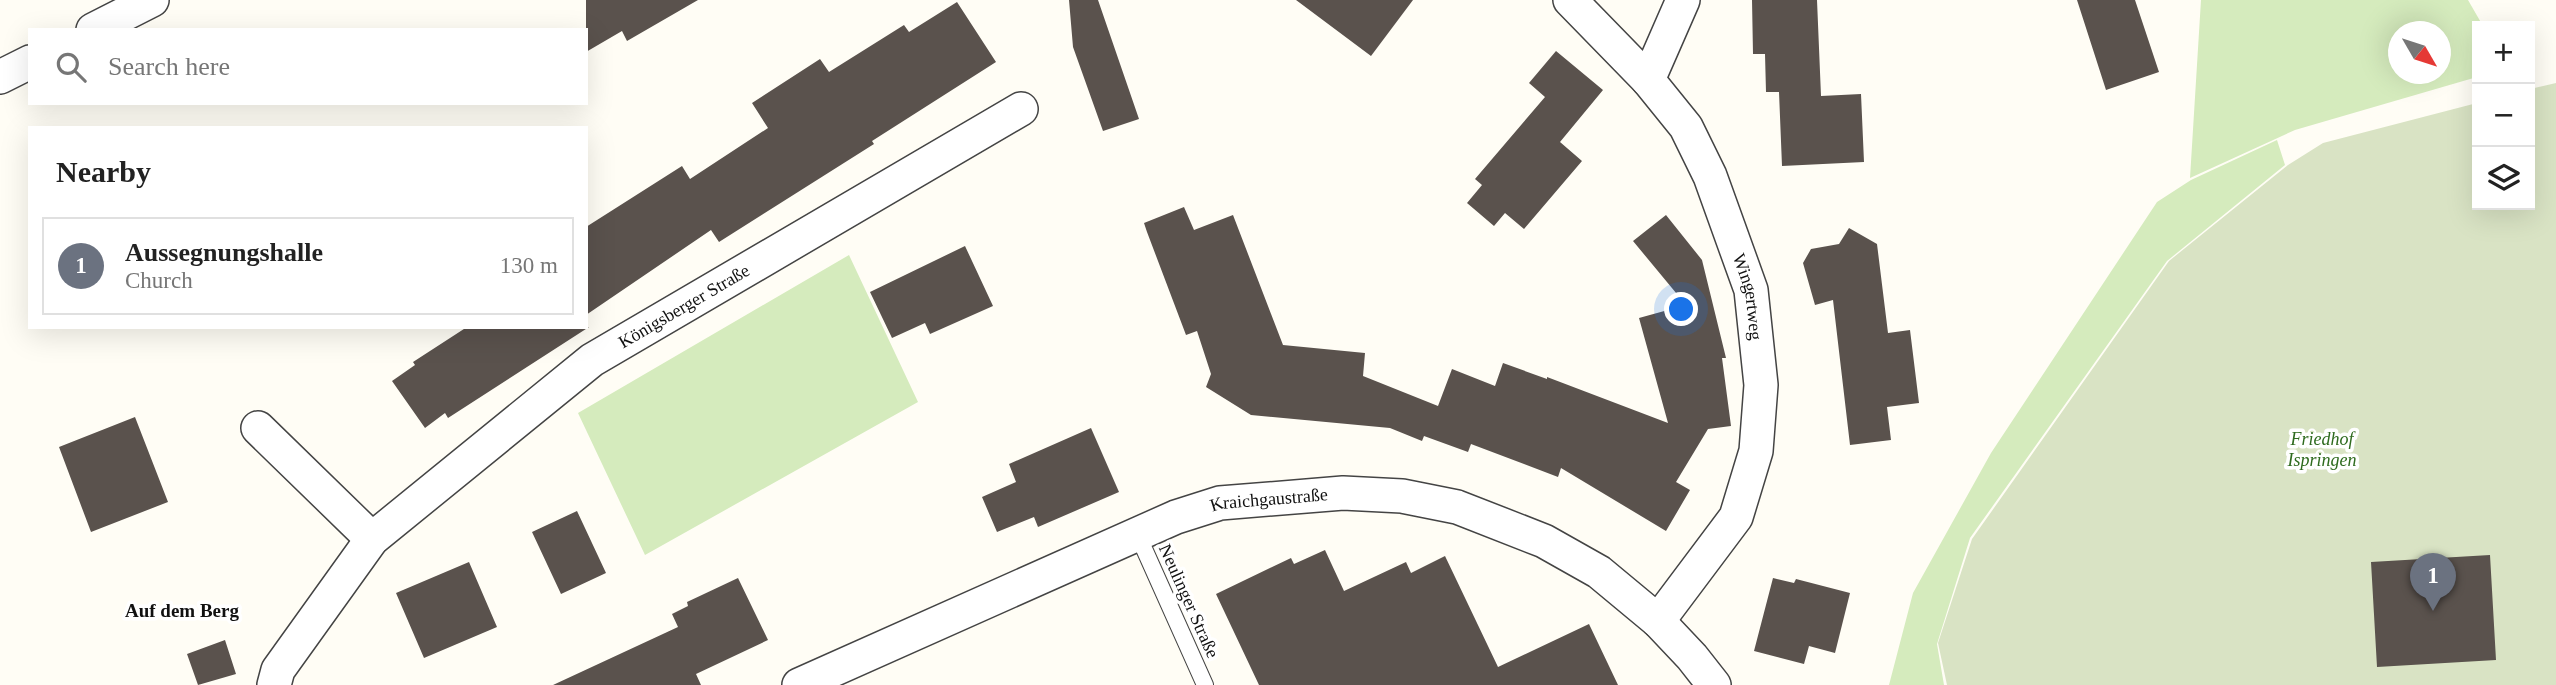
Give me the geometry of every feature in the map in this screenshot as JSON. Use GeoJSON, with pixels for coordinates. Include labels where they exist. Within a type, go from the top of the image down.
{"type":"FeatureCollection","features":[{"type":"Feature","properties":{"kind":"street"},"geometry":{"type":"LineString","coordinates":[[97,28],[152,0]]}},
{"type":"Feature","properties":{"kind":"street","name":"Wingertweg"},"geometry":{"type":"LineString","coordinates":[[1570,0],[1648,80],[1686,127],[1710,176],[1751,290],[1761,385],[1756,451],[1736,517],[1658,621]]}},
{"type":"Feature","properties":{"kind":"street"},"geometry":{"type":"LineString","coordinates":[[1648,80],[1683,0]]}},
{"type":"Feature","properties":{"kind":"street"},"geometry":{"type":"LineString","coordinates":[[0,77],[28,63]]}},
{"type":"Feature","properties":{"kind":"street","name":"Königsberger Straße"},"geometry":{"type":"LineString","coordinates":[[274,685],[278,670],[372,539],[592,360],[1021,109]]}},
{"type":"Feature","properties":{"kind":"street"},"geometry":{"type":"LineString","coordinates":[[258,428],[372,539]]}},
{"type":"Feature","properties":{"kind":"street","name":"Kraichgaustraße"},"geometry":{"type":"LineString","coordinates":[[799,685],[1137,533],[1220,503],[1343,493],[1402,496],[1457,507],[1544,541],[1600,572],[1658,621],[1714,685]]}},
{"type":"Feature","properties":{"kind":"lane","name":"Neulinger Straße"},"geometry":{"type":"LineString","coordinates":[[1137,533],[1205,685]]}},
{"type":"Feature","properties":{"kind":"green space"},"geometry":{"type":"Polygon","coordinates":[[[2201,0],[2468,0],[2480,21],[2472,21],[2472,78],[2295,130],[2190,178],[2201,0]]]}},
{"type":"Feature","properties":{"kind":"green space","name":"Friedhof Ispringen"},"geometry":{"type":"Polygon","coordinates":[[[2556,83],[2556,685],[1947,685],[1938,643],[1972,539],[2169,261],[2288,165],[2323,143],[2472,104],[2472,210],[2535,210],[2535,88],[2556,83]]]}},
{"type":"Feature","properties":{"kind":"green space"},"geometry":{"type":"Polygon","coordinates":[[[2277,140],[2285,165],[2167,261],[1970,538],[1937,644],[1944,685],[1889,685],[1913,593],[1991,453],[2157,202],[2191,180],[2277,140]]]}},
{"type":"Feature","properties":{"kind":"green space"},"geometry":{"type":"Polygon","coordinates":[[[849,255],[918,402],[645,555],[578,413],[849,255]]]}},
{"type":"Feature","properties":{"kind":"building"},"geometry":{"type":"Polygon","coordinates":[[[586,0],[698,0],[627,41],[622,31],[588,51],[586,0]]]}},
{"type":"Feature","properties":{"kind":"building"},"geometry":{"type":"Polygon","coordinates":[[[1069,0],[1098,0],[1139,119],[1103,131],[1073,47],[1069,0]]]}},
{"type":"Feature","properties":{"kind":"building"},"geometry":{"type":"Polygon","coordinates":[[[1296,0],[1413,0],[1371,56],[1296,0]]]}},
{"type":"Feature","properties":{"kind":"building"},"geometry":{"type":"Polygon","coordinates":[[[1752,0],[1817,0],[1821,96],[1861,94],[1864,162],[1782,166],[1779,92],[1766,92],[1765,54],[1753,54],[1752,0]]]}},
{"type":"Feature","properties":{"kind":"building"},"geometry":{"type":"Polygon","coordinates":[[[2077,0],[2135,0],[2159,72],[2106,90],[2077,0]]]}},
{"type":"Feature","properties":{"kind":"building"},"geometry":{"type":"Polygon","coordinates":[[[957,2],[996,62],[872,141],[874,144],[719,242],[711,230],[588,314],[588,226],[682,166],[690,179],[768,128],[752,103],[820,59],[829,72],[904,25],[909,32],[957,2]]]}},
{"type":"Feature","properties":{"kind":"building"},"geometry":{"type":"Polygon","coordinates":[[[1556,51],[1603,90],[1560,142],[1582,161],[1524,229],[1505,213],[1494,226],[1467,203],[1482,185],[1475,179],[1545,97],[1529,83],[1556,51]]]}},
{"type":"Feature","properties":{"kind":"building"},"geometry":{"type":"Polygon","coordinates":[[[1184,207],[1194,230],[1233,215],[1283,345],[1365,353],[1363,376],[1438,406],[1452,369],[1495,386],[1503,363],[1668,423],[1639,318],[1686,305],[1633,241],[1666,215],[1702,260],[1726,358],[1722,358],[1731,426],[1708,429],[1676,482],[1690,490],[1666,531],[1561,468],[1558,477],[1471,444],[1468,452],[1424,436],[1422,441],[1390,428],[1251,415],[1206,387],[1211,374],[1197,331],[1186,335],[1144,223],[1184,207]]]}},
{"type":"Feature","properties":{"kind":"building"},"geometry":{"type":"Polygon","coordinates":[[[1849,228],[1877,244],[1888,333],[1910,330],[1919,403],[1887,407],[1891,440],[1850,445],[1833,300],[1815,305],[1803,263],[1811,249],[1839,244],[1849,228]]]}},
{"type":"Feature","properties":{"kind":"building"},"geometry":{"type":"Polygon","coordinates":[[[965,246],[993,306],[930,334],[925,323],[892,338],[870,292],[965,246]]]}},
{"type":"Feature","properties":{"kind":"building"},"geometry":{"type":"Polygon","coordinates":[[[464,329],[586,329],[448,418],[445,413],[425,428],[392,381],[415,365],[413,362],[464,329]]]}},
{"type":"Feature","properties":{"kind":"building"},"geometry":{"type":"Polygon","coordinates":[[[135,417],[168,502],[91,532],[59,447],[135,417]]]}},
{"type":"Feature","properties":{"kind":"building"},"geometry":{"type":"Polygon","coordinates":[[[1091,428],[1119,492],[1038,527],[1034,517],[997,532],[982,497],[1016,482],[1009,464],[1091,428]]]}},
{"type":"Feature","properties":{"kind":"building"},"geometry":{"type":"Polygon","coordinates":[[[577,511],[606,573],[561,594],[532,532],[577,511]]]}},
{"type":"Feature","properties":{"kind":"building"},"geometry":{"type":"Polygon","coordinates":[[[1325,550],[1344,591],[1406,562],[1411,573],[1445,556],[1498,667],[1589,624],[1618,685],[1259,685],[1216,594],[1291,558],[1294,564],[1325,550]]]}},
{"type":"Feature","properties":{"kind":"building"},"geometry":{"type":"Polygon","coordinates":[[[2490,555],[2496,660],[2377,667],[2371,562],[2490,555]]]}},
{"type":"Feature","properties":{"kind":"building"},"geometry":{"type":"Polygon","coordinates":[[[469,562],[497,627],[424,658],[396,593],[469,562]]]}},
{"type":"Feature","properties":{"kind":"building"},"geometry":{"type":"Polygon","coordinates":[[[738,578],[768,640],[696,674],[701,685],[553,685],[678,627],[672,614],[688,606],[687,602],[738,578]]]}},
{"type":"Feature","properties":{"kind":"building"},"geometry":{"type":"Polygon","coordinates":[[[1773,578],[1794,583],[1796,579],[1850,593],[1835,653],[1809,646],[1804,664],[1754,651],[1773,578]]]}},
{"type":"Feature","properties":{"kind":"building"},"geometry":{"type":"Polygon","coordinates":[[[225,640],[236,674],[198,685],[187,654],[225,640]]]}},
{"type":"Feature","properties":{"kind":"place","name":"Aussegnungshalle"},"geometry":{"type":"Point","coordinates":[2433,611]}},
{"type":"Feature","properties":{"kind":"district","name":"Auf dem Berg"},"geometry":{"type":"Point","coordinates":[182,610]}}]}
